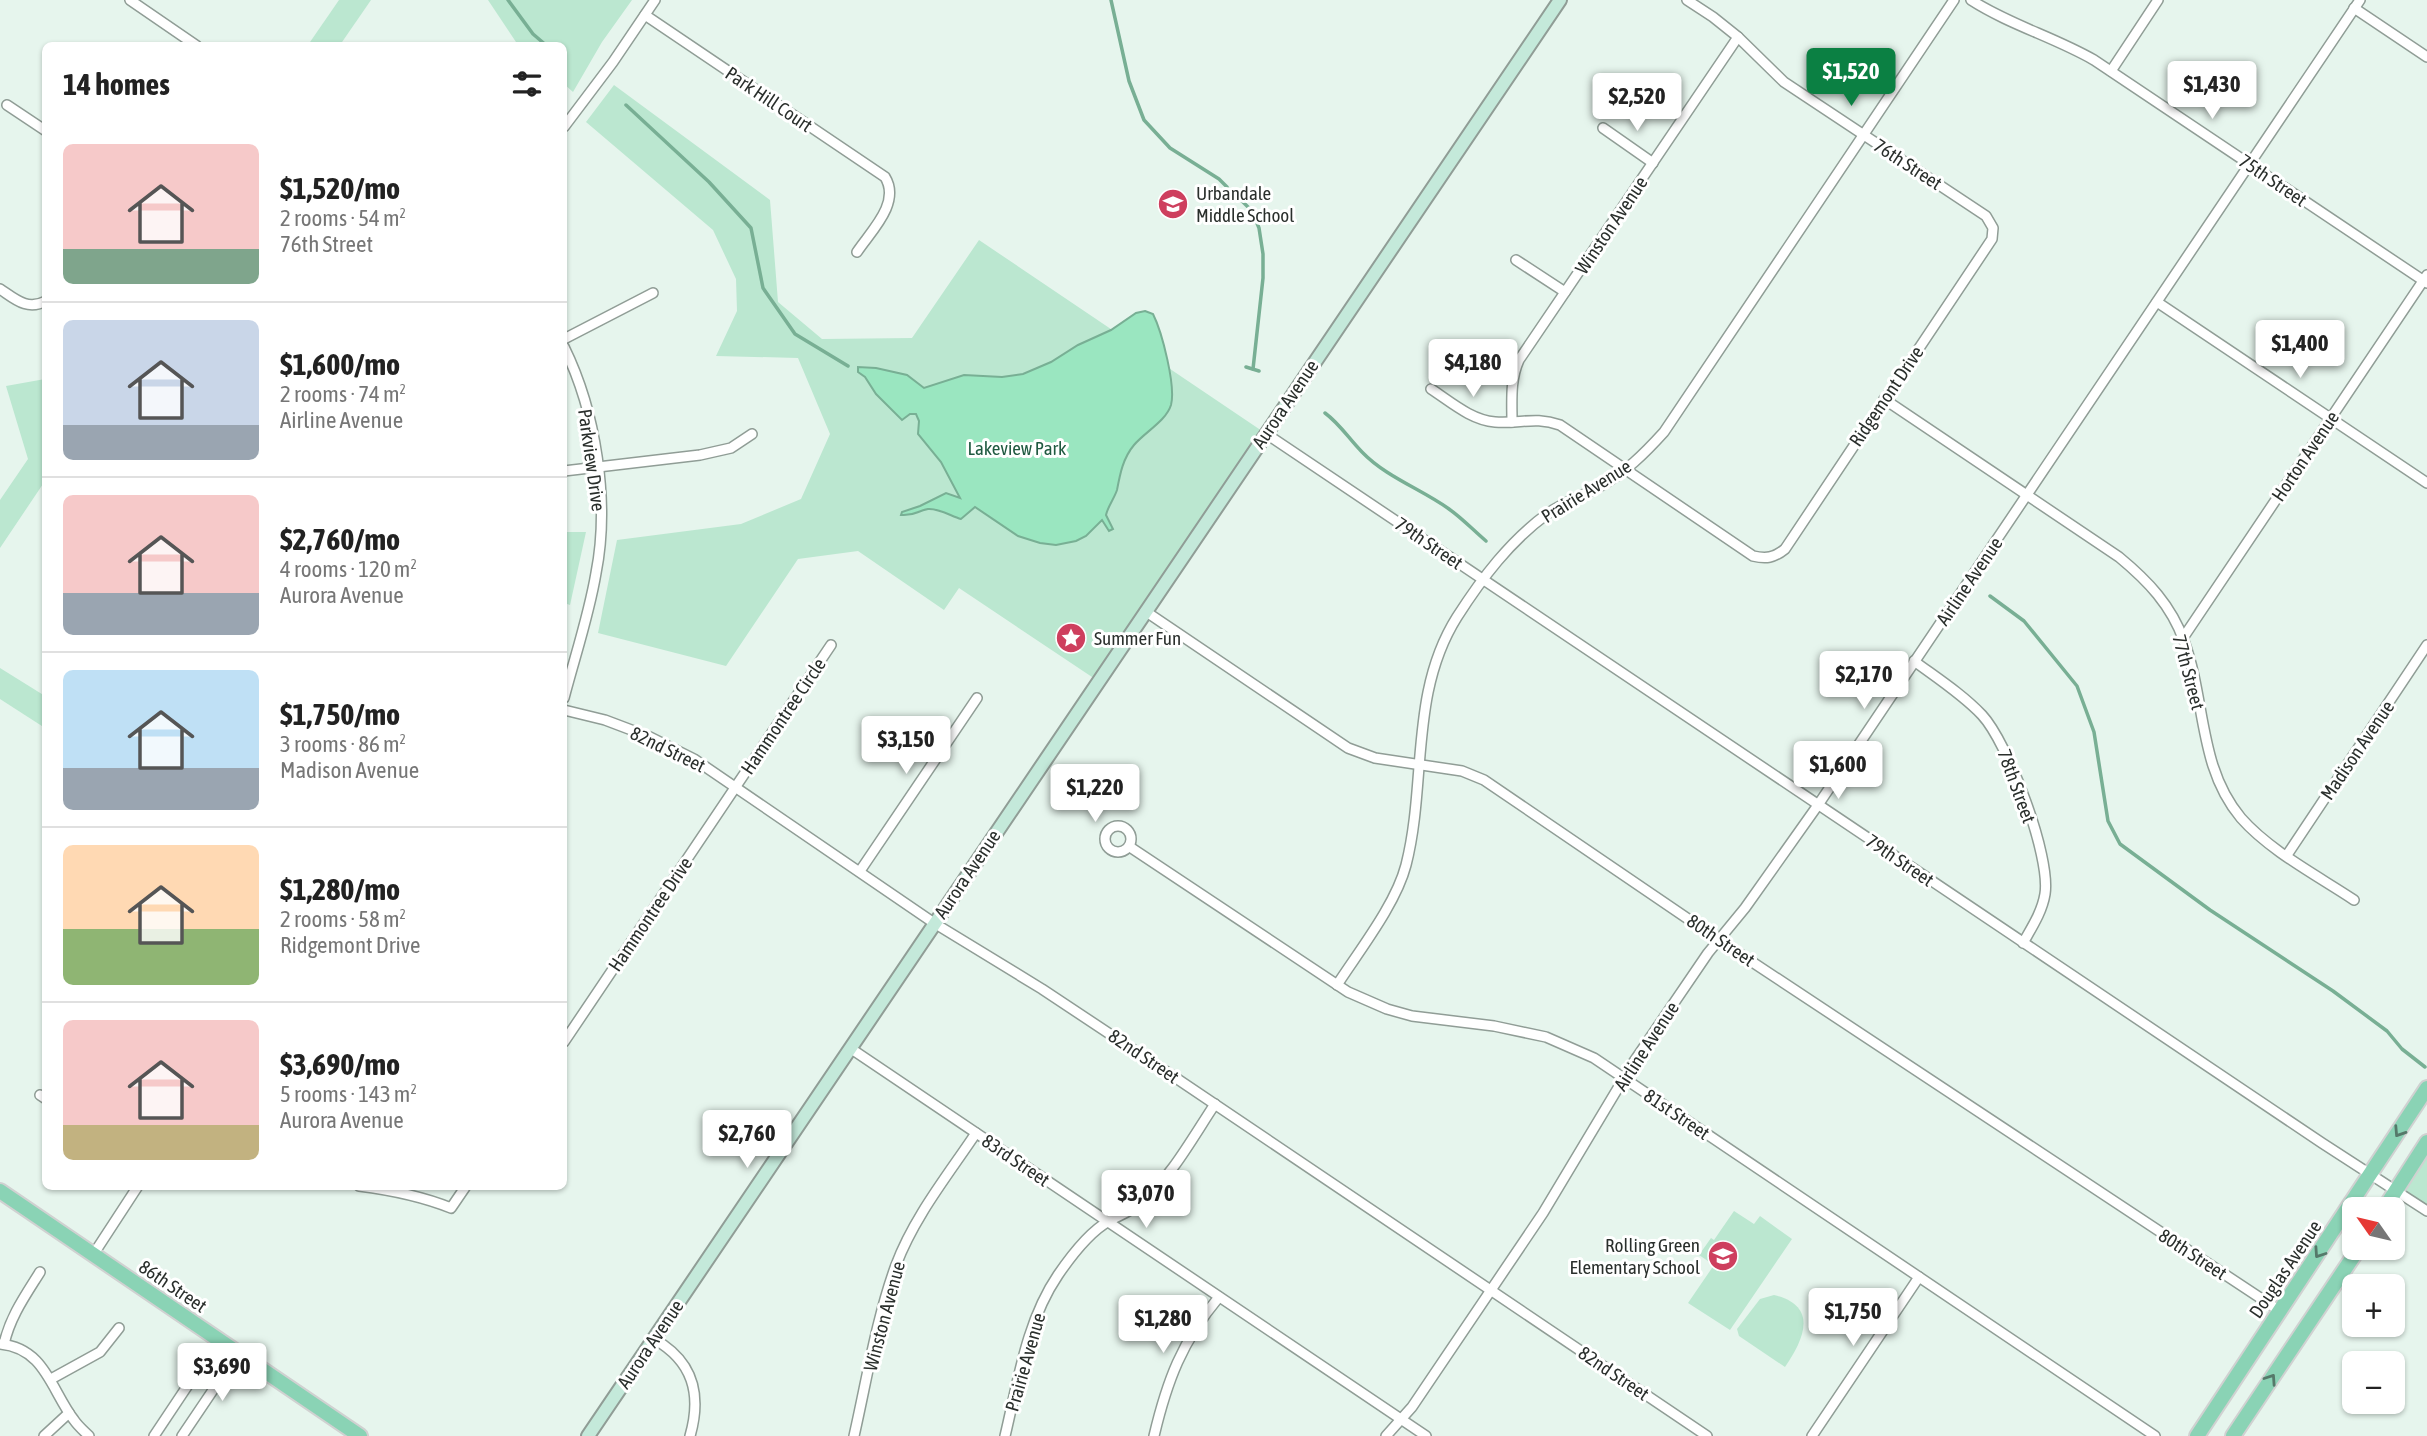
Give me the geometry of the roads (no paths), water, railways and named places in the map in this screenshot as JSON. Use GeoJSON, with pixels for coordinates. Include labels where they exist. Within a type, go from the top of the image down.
{"type":"FeatureCollection","features":[{"type":"Feature","properties":{"kind":"main road","name":"Douglas Avenue"},"geometry":{"type":"LineString","coordinates":[[2197,1436],[2427,1088]]}},
{"type":"Feature","properties":{"kind":"main road"},"geometry":{"type":"LineString","coordinates":[[2392,1197],[2427,1142]]}},
{"type":"Feature","properties":{"kind":"main road","name":"86th Street"},"geometry":{"type":"LineString","coordinates":[[0,1192],[359,1436]]}},
{"type":"Feature","properties":{"kind":"main road"},"geometry":{"type":"LineString","coordinates":[[2233,1436],[2351,1260]]}},
{"type":"Feature","properties":{"kind":"street"},"geometry":{"type":"LineString","coordinates":[[130,0],[191,42]]}},
{"type":"Feature","properties":{"kind":"street"},"geometry":{"type":"LineString","coordinates":[[567,123],[655,0]]}},
{"type":"Feature","properties":{"kind":"street","name":"Aurora Avenue"},"geometry":{"type":"LineString","coordinates":[[588,1436],[1560,0]]}},
{"type":"Feature","properties":{"kind":"street","name":"76th Street"},"geometry":{"type":"LineString","coordinates":[[1688,0],[1738,37],[1784,82],[1986,216],[1993,228]]}},
{"type":"Feature","properties":{"kind":"street","name":"Prairie Avenue"},"geometry":{"type":"LineString","coordinates":[[1337,985],[1390,901],[1405,868],[1413,832],[1422,720],[1434,668],[1456,619],[1499,558],[1532,525],[1551,511],[1597,488],[1625,470],[1664,432],[1954,0]]}},
{"type":"Feature","properties":{"kind":"street","name":"75th Street"},"geometry":{"type":"LineString","coordinates":[[1971,0],[2011,22],[2072,47],[2426,280]]}},
{"type":"Feature","properties":{"kind":"street"},"geometry":{"type":"LineString","coordinates":[[2110,71],[2158,0]]}},
{"type":"Feature","properties":{"kind":"street"},"geometry":{"type":"LineString","coordinates":[[2357,4],[2427,57]]}},
{"type":"Feature","properties":{"kind":"street","name":"Airline Avenue"},"geometry":{"type":"LineString","coordinates":[[1386,1436],[1402,1420],[1491,1290],[1571,1169],[1624,1078],[1719,940],[1818,805],[2357,4]]}},
{"type":"Feature","properties":{"kind":"street","name":"Park Hill Court"},"geometry":{"type":"LineString","coordinates":[[645,15],[885,177],[891,185],[892,196],[857,252]]}},
{"type":"Feature","properties":{"kind":"street","name":"Winston Avenue"},"geometry":{"type":"LineString","coordinates":[[1512,422],[1511,392],[1514,372],[1738,37]]}},
{"type":"Feature","properties":{"kind":"street"},"geometry":{"type":"LineString","coordinates":[[7,105],[42,128]]}},
{"type":"Feature","properties":{"kind":"street"},"geometry":{"type":"LineString","coordinates":[[1603,128],[1653,163]]}},
{"type":"Feature","properties":{"kind":"street","name":"Ridgemont Drive"},"geometry":{"type":"LineString","coordinates":[[1625,470],[1753,556],[1776,556],[1785,549],[1992,239],[1993,228]]}},
{"type":"Feature","properties":{"kind":"street"},"geometry":{"type":"LineString","coordinates":[[1516,260],[1565,292]]}},
{"type":"Feature","properties":{"kind":"street","name":"Horton Avenue"},"geometry":{"type":"LineString","coordinates":[[2183,638],[2426,280]]}},
{"type":"Feature","properties":{"kind":"street"},"geometry":{"type":"LineString","coordinates":[[0,289],[23,304],[33,306],[42,303]]}},
{"type":"Feature","properties":{"kind":"street"},"geometry":{"type":"LineString","coordinates":[[567,337],[653,293]]}},
{"type":"Feature","properties":{"kind":"street"},"geometry":{"type":"LineString","coordinates":[[2157,302],[2427,483]]}},
{"type":"Feature","properties":{"kind":"street","name":"Parkview Drive"},"geometry":{"type":"LineString","coordinates":[[567,354],[582,392],[601,493],[597,572],[567,687]]}},
{"type":"Feature","properties":{"kind":"street"},"geometry":{"type":"LineString","coordinates":[[1431,389],[1479,418],[1494,422],[1546,420],[1560,425],[1625,470]]}},
{"type":"Feature","properties":{"kind":"street","name":"77th Street"},"geometry":{"type":"LineString","coordinates":[[1884,400],[2119,557],[2146,580],[2168,607],[2183,638],[2204,734],[2216,774],[2241,817],[2287,855],[2354,900]]}},
{"type":"Feature","properties":{"kind":"street","name":"79th Street"},"geometry":{"type":"LineString","coordinates":[[1265,433],[2427,1211]]}},
{"type":"Feature","properties":{"kind":"street"},"geometry":{"type":"LineString","coordinates":[[567,471],[700,456],[731,448],[752,434]]}},
{"type":"Feature","properties":{"kind":"street","name":"80th Street"},"geometry":{"type":"LineString","coordinates":[[1145,611],[1348,748],[1375,758],[1462,771],[1484,780],[1719,940],[2280,1311]]}},
{"type":"Feature","properties":{"kind":"street","name":"Hammontree Circle"},"geometry":{"type":"LineString","coordinates":[[736,786],[831,645]]}},
{"type":"Feature","properties":{"kind":"street","name":"Madison Avenue"},"geometry":{"type":"LineString","coordinates":[[2287,855],[2427,645]]}},
{"type":"Feature","properties":{"kind":"street","name":"78th Street"},"geometry":{"type":"LineString","coordinates":[[1914,662],[1956,691],[1982,715],[2002,744],[2013,768],[2043,858],[2046,876],[2040,911],[2023,943]]}},
{"type":"Feature","properties":{"kind":"street"},"geometry":{"type":"LineString","coordinates":[[860,872],[977,698]]}},
{"type":"Feature","properties":{"kind":"street","name":"82nd Street"},"geometry":{"type":"LineString","coordinates":[[567,711],[605,720],[650,737],[694,759],[934,923],[1042,989],[1707,1436]]}},
{"type":"Feature","properties":{"kind":"street","name":"Hammontree Drive"},"geometry":{"type":"LineString","coordinates":[[567,1038],[736,786]]}},
{"type":"Feature","properties":{"kind":"street","name":"81st Street"},"geometry":{"type":"LineString","coordinates":[[1130,847],[1337,985],[1387,1009],[1412,1016],[1521,1030],[1546,1037],[1594,1058],[2155,1436]]}},
{"type":"Feature","properties":{"kind":"street","name":"83rd Street"},"geometry":{"type":"LineString","coordinates":[[850,1048],[1426,1436]]}},
{"type":"Feature","properties":{"kind":"street","name":"Prairie Avenue"},"geometry":{"type":"LineString","coordinates":[[1005,1436],[1028,1341],[1045,1297],[1070,1258],[1108,1222],[1140,1204],[1161,1183],[1215,1104]]}},
{"type":"Feature","properties":{"kind":"street","name":"Winston Avenue"},"geometry":{"type":"LineString","coordinates":[[854,1436],[885,1302],[897,1264],[924,1211],[976,1133]]}},
{"type":"Feature","properties":{"kind":"street"},"geometry":{"type":"LineString","coordinates":[[93,1255],[135,1190]]}},
{"type":"Feature","properties":{"kind":"street"},"geometry":{"type":"LineString","coordinates":[[384,1190],[409,1194],[451,1208],[463,1190]]}},
{"type":"Feature","properties":{"kind":"street"},"geometry":{"type":"LineString","coordinates":[[40,1272],[18,1307],[2,1344],[32,1355],[51,1379],[69,1413],[89,1436]]}},
{"type":"Feature","properties":{"kind":"street"},"geometry":{"type":"LineString","coordinates":[[1812,1436],[1919,1276]]}},
{"type":"Feature","properties":{"kind":"street"},"geometry":{"type":"LineString","coordinates":[[1154,1436],[1164,1395],[1178,1358],[1203,1316],[1219,1297]]}},
{"type":"Feature","properties":{"kind":"street"},"geometry":{"type":"LineString","coordinates":[[51,1379],[100,1352],[118,1328]]}},
{"type":"Feature","properties":{"kind":"street"},"geometry":{"type":"LineString","coordinates":[[653,1339],[676,1355],[692,1382],[696,1405],[690,1436]]}},
{"type":"Feature","properties":{"kind":"street"},"geometry":{"type":"LineString","coordinates":[[182,1436],[238,1353]]}},
{"type":"Feature","properties":{"kind":"street"},"geometry":{"type":"LineString","coordinates":[[154,1436],[194,1377]]}},
{"type":"Feature","properties":{"kind":"street"},"geometry":{"type":"LineString","coordinates":[[44,1436],[69,1413]]}},
{"type":"Feature","properties":{"kind":"waterway"},"geometry":{"type":"LineString","coordinates":[[508,0],[533,34],[542,42]]}},
{"type":"Feature","properties":{"kind":"waterway"},"geometry":{"type":"LineString","coordinates":[[1111,0],[1129,81],[1144,120],[1170,148],[1227,187]]}},
{"type":"Feature","properties":{"kind":"waterway"},"geometry":{"type":"LineString","coordinates":[[626,105],[709,182],[751,228],[763,288],[795,334],[848,366]]}},
{"type":"Feature","properties":{"kind":"waterway"},"geometry":{"type":"LineString","coordinates":[[1236,195],[1252,211],[1259,228],[1263,254],[1253,369]]}},
{"type":"Feature","properties":{"kind":"waterway"},"geometry":{"type":"LineString","coordinates":[[1246,367],[1259,371]]}},
{"type":"Feature","properties":{"kind":"waterway"},"geometry":{"type":"LineString","coordinates":[[1325,413],[1371,461],[1449,509],[1486,541]]}},
{"type":"Feature","properties":{"kind":"waterway"},"geometry":{"type":"LineString","coordinates":[[1990,596],[2024,621],[2077,686],[2094,732],[2108,821],[2120,844],[2210,910],[2333,991],[2387,1031],[2402,1049],[2425,1067]]}},
{"type":"Feature","properties":{"kind":"place","name":"Urbandale Middle School"},"geometry":{"type":"Point","coordinates":[1173,204]}},
{"type":"Feature","properties":{"kind":"place","name":"Summer Fun"},"geometry":{"type":"Point","coordinates":[1071,638]}},
{"type":"Feature","properties":{"kind":"place","name":"Rolling Green Elementary School"},"geometry":{"type":"Point","coordinates":[1723,1256]}},
{"type":"Feature","properties":{"kind":"park label","name":"Lakeview Park"},"geometry":{"type":"Point","coordinates":[1017,448]}}]}
